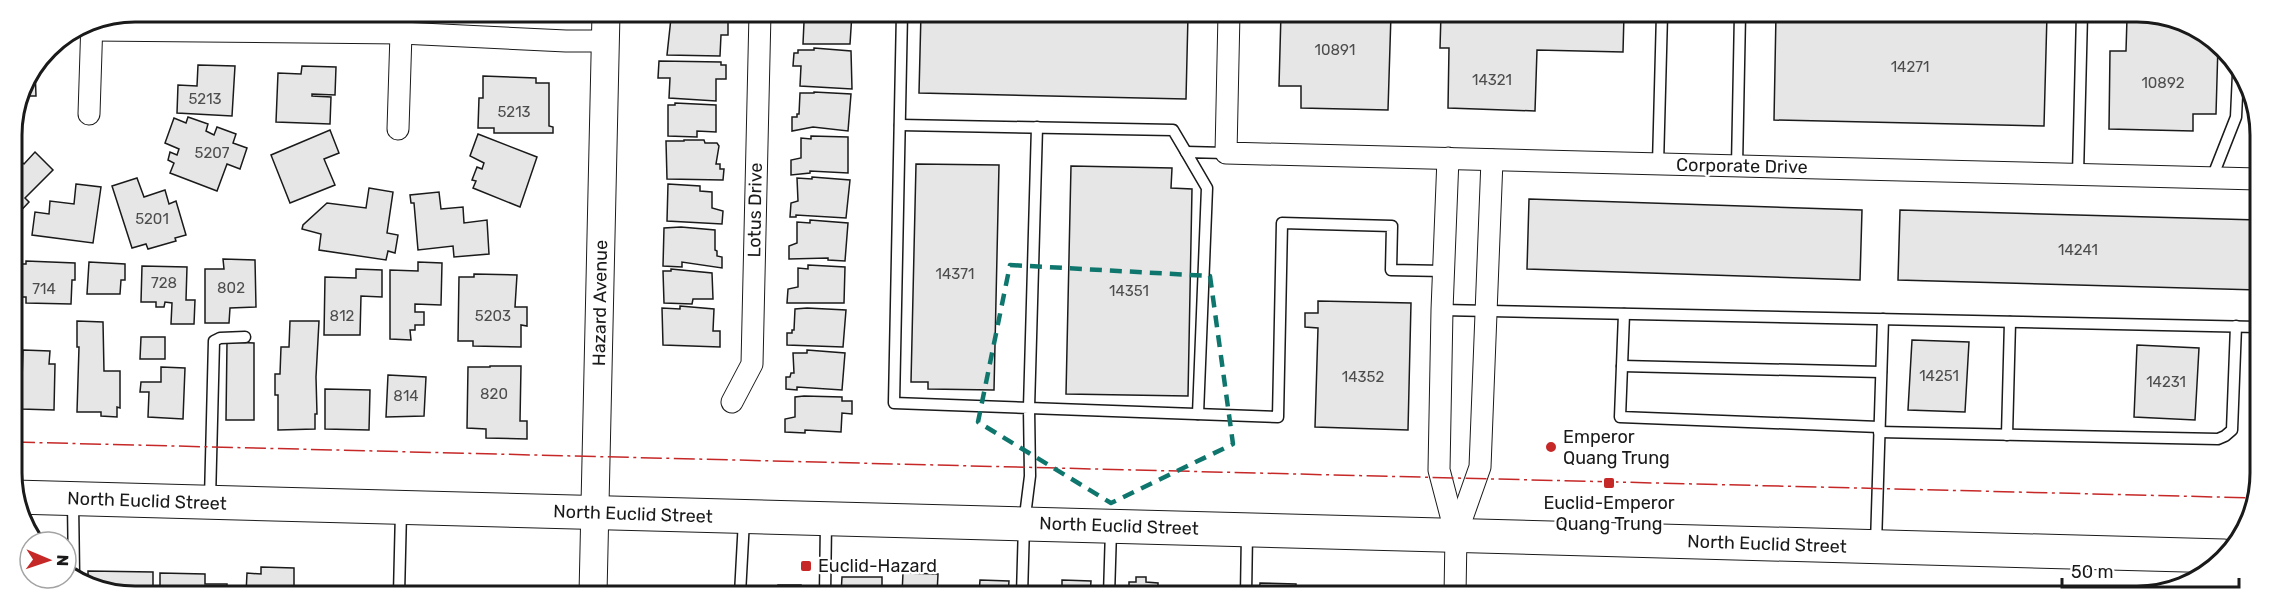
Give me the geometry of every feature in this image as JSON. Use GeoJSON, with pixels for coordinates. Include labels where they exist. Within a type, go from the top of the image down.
{"type":"FeatureCollection","features":[{"type":"Feature","properties":{"kind":"main road","name":"North Euclid Street"},"geometry":{"type":"LineString","coordinates":[[25,497],[2214,556]]}},
{"type":"Feature","properties":{"kind":"street"},"geometry":{"type":"LineString","coordinates":[[1226,153],[1229,22]]}},
{"type":"Feature","properties":{"kind":"street","name":"Hazard Avenue"},"geometry":{"type":"LineString","coordinates":[[593,586],[606,23]]}},
{"type":"Feature","properties":{"kind":"street","name":"Lotus Drive"},"geometry":{"type":"LineString","coordinates":[[732,402],[752,364],[760,23]]}},
{"type":"Feature","properties":{"kind":"street"},"geometry":{"type":"LineString","coordinates":[[111,25],[605,41]]}},
{"type":"Feature","properties":{"kind":"street"},"geometry":{"type":"LineString","coordinates":[[89,114],[92,31]]}},
{"type":"Feature","properties":{"kind":"street"},"geometry":{"type":"LineString","coordinates":[[398,129],[401,33]]}},
{"type":"Feature","properties":{"kind":"street","name":"Corporate Drive"},"geometry":{"type":"LineString","coordinates":[[1226,153],[2250,179]]}},
{"type":"Feature","properties":{"kind":"street"},"geometry":{"type":"LineString","coordinates":[[1448,158],[1439,470],[1456,535],[1455,585]]}},
{"type":"Feature","properties":{"kind":"street"},"geometry":{"type":"LineString","coordinates":[[1456,535],[1480,467],[1492,160]]}},
{"type":"Feature","properties":{"kind":"lane"},"geometry":{"type":"LineString","coordinates":[[1658,164],[1662,22]]}},
{"type":"Feature","properties":{"kind":"lane"},"geometry":{"type":"LineString","coordinates":[[1737,166],[1740,22]]}},
{"type":"Feature","properties":{"kind":"lane"},"geometry":{"type":"LineString","coordinates":[[2078,174],[2082,22]]}},
{"type":"Feature","properties":{"kind":"lane"},"geometry":{"type":"LineString","coordinates":[[902,23],[894,403],[1278,417],[1282,223],[1392,226],[1390,270],[1444,271]]}},
{"type":"Feature","properties":{"kind":"lane"},"geometry":{"type":"LineString","coordinates":[[2212,178],[2236,117],[2238,84]]}},
{"type":"Feature","properties":{"kind":"lane"},"geometry":{"type":"LineString","coordinates":[[900,124],[1173,130],[1207,188],[1198,414]]}},
{"type":"Feature","properties":{"kind":"lane"},"geometry":{"type":"LineString","coordinates":[[1022,586],[1024,524],[1030,476],[1029,408],[1037,127]]}},
{"type":"Feature","properties":{"kind":"lane"},"geometry":{"type":"LineString","coordinates":[[1186,152],[1226,153]]}},
{"type":"Feature","properties":{"kind":"lane"},"geometry":{"type":"LineString","coordinates":[[1442,310],[2250,327]]}},
{"type":"Feature","properties":{"kind":"lane"},"geometry":{"type":"LineString","coordinates":[[1624,314],[1620,417],[1879,430],[2208,440],[2226,436],[2232,430],[2236,326]]}},
{"type":"Feature","properties":{"kind":"lane"},"geometry":{"type":"LineString","coordinates":[[1876,547],[1883,319]]}},
{"type":"Feature","properties":{"kind":"lane"},"geometry":{"type":"LineString","coordinates":[[2007,435],[2010,322]]}},
{"type":"Feature","properties":{"kind":"lane"},"geometry":{"type":"LineString","coordinates":[[210,502],[214,341],[220,338],[245,337]]}},
{"type":"Feature","properties":{"kind":"lane"},"geometry":{"type":"LineString","coordinates":[[1622,366],[1881,372]]}},
{"type":"Feature","properties":{"kind":"lane"},"geometry":{"type":"LineString","coordinates":[[73,498],[73,530]]}},
{"type":"Feature","properties":{"kind":"lane"},"geometry":{"type":"LineString","coordinates":[[399,586],[401,507]]}},
{"type":"Feature","properties":{"kind":"lane"},"geometry":{"type":"LineString","coordinates":[[740,586],[744,517]]}},
{"type":"Feature","properties":{"kind":"lane"},"geometry":{"type":"LineString","coordinates":[[825,586],[826,519]]}},
{"type":"Feature","properties":{"kind":"lane"},"geometry":{"type":"LineString","coordinates":[[1109,586],[1111,526]]}},
{"type":"Feature","properties":{"kind":"lane"},"geometry":{"type":"LineString","coordinates":[[1246,585],[1247,530]]}},
{"type":"Feature","properties":{"kind":"highlighted area"},"geometry":{"type":"Polygon","coordinates":[[[1010,265],[1210,276],[1233,444],[1111,503],[978,422],[1010,265]]]}},
{"type":"Feature","properties":{"kind":"building"},"geometry":{"type":"Polygon","coordinates":[[[1188,22],[1186,99],[919,93],[921,23],[1188,22]]]}},
{"type":"Feature","properties":{"kind":"building"},"geometry":{"type":"Polygon","coordinates":[[[1281,22],[1391,22],[1388,110],[1301,108],[1301,86],[1279,86],[1281,22]]]}},
{"type":"Feature","properties":{"kind":"building"},"geometry":{"type":"Polygon","coordinates":[[[1441,22],[1624,22],[1623,52],[1537,50],[1535,111],[1448,108],[1449,48],[1440,48],[1441,22]]]}},
{"type":"Feature","properties":{"kind":"building"},"geometry":{"type":"Polygon","coordinates":[[[1776,22],[2047,22],[2044,126],[1774,120],[1776,22]]]}},
{"type":"Feature","properties":{"kind":"building"},"geometry":{"type":"Polygon","coordinates":[[[2127,22],[2173,28],[2205,46],[2218,56],[2216,114],[2193,114],[2193,131],[2109,129],[2110,51],[2126,51],[2127,22]]]}},
{"type":"Feature","properties":{"kind":"building"},"geometry":{"type":"Polygon","coordinates":[[[670,23],[728,23],[728,35],[721,35],[720,56],[667,55],[670,23]]]}},
{"type":"Feature","properties":{"kind":"building"},"geometry":{"type":"Polygon","coordinates":[[[804,23],[851,23],[850,44],[803,44],[804,23]]]}},
{"type":"Feature","properties":{"kind":"building"},"geometry":{"type":"Polygon","coordinates":[[[814,48],[851,51],[852,89],[800,86],[801,66],[793,66],[794,53],[798,53],[798,50],[814,50],[814,48]]]}},
{"type":"Feature","properties":{"kind":"building"},"geometry":{"type":"Polygon","coordinates":[[[659,61],[721,62],[721,65],[726,65],[726,79],[716,79],[716,101],[669,98],[670,78],[658,78],[659,61]]]}},
{"type":"Feature","properties":{"kind":"building"},"geometry":{"type":"Polygon","coordinates":[[[198,65],[235,66],[232,116],[177,113],[178,85],[197,86],[198,65]]]}},
{"type":"Feature","properties":{"kind":"building"},"geometry":{"type":"Polygon","coordinates":[[[302,66],[336,67],[335,95],[312,94],[312,96],[331,97],[330,124],[276,122],[278,73],[301,74],[302,66]]]}},
{"type":"Feature","properties":{"kind":"building"},"geometry":{"type":"Polygon","coordinates":[[[483,76],[536,78],[536,83],[549,83],[549,126],[553,127],[553,133],[494,133],[494,128],[478,128],[479,98],[483,98],[483,76]]]}},
{"type":"Feature","properties":{"kind":"building"},"geometry":{"type":"Polygon","coordinates":[[[36,82],[36,96],[30,96],[36,82]]]}},
{"type":"Feature","properties":{"kind":"building"},"geometry":{"type":"Polygon","coordinates":[[[800,93],[851,94],[848,131],[813,127],[792,131],[792,117],[797,117],[799,114],[800,93]]]}},
{"type":"Feature","properties":{"kind":"building"},"geometry":{"type":"Polygon","coordinates":[[[675,103],[716,105],[716,132],[697,131],[697,137],[668,136],[668,105],[675,105],[675,103]]]}},
{"type":"Feature","properties":{"kind":"building"},"geometry":{"type":"Polygon","coordinates":[[[188,117],[208,124],[206,131],[214,135],[217,127],[236,134],[233,143],[247,148],[240,169],[227,164],[217,191],[170,173],[174,163],[168,160],[170,152],[177,155],[179,149],[165,143],[174,118],[186,123],[188,117]]]}},
{"type":"Feature","properties":{"kind":"building"},"geometry":{"type":"Polygon","coordinates":[[[330,130],[339,153],[324,159],[335,185],[290,203],[271,155],[330,130]]]}},
{"type":"Feature","properties":{"kind":"building"},"geometry":{"type":"Polygon","coordinates":[[[478,134],[537,157],[520,207],[473,188],[476,181],[472,180],[477,167],[482,169],[484,163],[470,156],[478,134]]]}},
{"type":"Feature","properties":{"kind":"building"},"geometry":{"type":"Polygon","coordinates":[[[811,136],[848,137],[848,173],[810,171],[810,173],[791,175],[791,160],[801,158],[801,138],[811,139],[811,136]]]}},
{"type":"Feature","properties":{"kind":"building"},"geometry":{"type":"Polygon","coordinates":[[[704,140],[705,143],[717,143],[719,146],[716,164],[720,164],[720,169],[724,169],[723,180],[667,179],[666,141],[704,140]]]}},
{"type":"Feature","properties":{"kind":"building"},"geometry":{"type":"Polygon","coordinates":[[[35,152],[53,170],[25,198],[29,202],[23,209],[23,163],[35,152]]]}},
{"type":"Feature","properties":{"kind":"building"},"geometry":{"type":"Polygon","coordinates":[[[916,164],[999,165],[994,390],[928,389],[928,382],[911,382],[916,164]]]}},
{"type":"Feature","properties":{"kind":"building"},"geometry":{"type":"Polygon","coordinates":[[[1071,166],[1172,168],[1171,188],[1192,189],[1188,396],[1066,394],[1071,166]]]}},
{"type":"Feature","properties":{"kind":"building"},"geometry":{"type":"Polygon","coordinates":[[[812,177],[850,180],[846,218],[796,215],[796,217],[790,217],[791,203],[798,201],[797,178],[812,179],[812,177]]]}},
{"type":"Feature","properties":{"kind":"building"},"geometry":{"type":"Polygon","coordinates":[[[137,178],[144,197],[165,190],[169,204],[176,201],[186,235],[175,238],[176,241],[148,249],[146,244],[132,248],[112,186],[137,178]]]}},
{"type":"Feature","properties":{"kind":"building"},"geometry":{"type":"Polygon","coordinates":[[[76,184],[101,187],[93,243],[32,235],[35,212],[49,214],[50,201],[74,204],[76,184]]]}},
{"type":"Feature","properties":{"kind":"building"},"geometry":{"type":"Polygon","coordinates":[[[668,184],[700,186],[700,191],[712,192],[712,208],[723,211],[722,224],[667,221],[668,184]]]}},
{"type":"Feature","properties":{"kind":"building"},"geometry":{"type":"Polygon","coordinates":[[[369,188],[393,192],[387,233],[398,235],[395,253],[388,251],[386,260],[319,250],[321,234],[302,229],[303,225],[327,203],[366,208],[369,188]]]}},
{"type":"Feature","properties":{"kind":"building"},"geometry":{"type":"Polygon","coordinates":[[[439,192],[441,209],[463,207],[464,223],[487,220],[489,254],[454,257],[453,246],[418,250],[414,203],[411,203],[410,195],[439,192]]]}},
{"type":"Feature","properties":{"kind":"building"},"geometry":{"type":"Polygon","coordinates":[[[1529,199],[1862,210],[1860,280],[1527,269],[1529,199]]]}},
{"type":"Feature","properties":{"kind":"building"},"geometry":{"type":"Polygon","coordinates":[[[1900,210],[2250,220],[2250,290],[1898,280],[1900,210]]]}},
{"type":"Feature","properties":{"kind":"building"},"geometry":{"type":"Polygon","coordinates":[[[810,220],[848,223],[845,261],[828,260],[828,258],[789,259],[789,246],[797,243],[797,222],[810,223],[810,220]]]}},
{"type":"Feature","properties":{"kind":"building"},"geometry":{"type":"Polygon","coordinates":[[[664,228],[715,230],[715,250],[717,256],[722,257],[722,268],[682,262],[682,267],[663,266],[664,228]]]}},
{"type":"Feature","properties":{"kind":"building"},"geometry":{"type":"Polygon","coordinates":[[[223,259],[255,260],[256,307],[230,308],[229,323],[205,323],[205,269],[224,269],[223,259]]]}},
{"type":"Feature","properties":{"kind":"building"},"geometry":{"type":"Polygon","coordinates":[[[26,261],[75,263],[71,304],[26,303],[26,297],[23,297],[23,264],[26,264],[26,261]]]}},
{"type":"Feature","properties":{"kind":"building"},"geometry":{"type":"Polygon","coordinates":[[[89,262],[125,264],[125,280],[121,280],[120,294],[87,294],[89,262]]]}},
{"type":"Feature","properties":{"kind":"building"},"geometry":{"type":"Polygon","coordinates":[[[418,262],[442,263],[441,305],[415,304],[415,312],[424,312],[424,325],[415,325],[415,330],[410,330],[411,340],[390,339],[390,270],[418,271],[418,262]]]}},
{"type":"Feature","properties":{"kind":"building"},"geometry":{"type":"Polygon","coordinates":[[[808,265],[845,267],[844,303],[787,303],[788,289],[798,287],[798,268],[808,269],[808,265]]]}},
{"type":"Feature","properties":{"kind":"building"},"geometry":{"type":"Polygon","coordinates":[[[142,266],[187,267],[186,300],[195,300],[194,324],[171,324],[172,303],[165,302],[164,307],[156,307],[156,302],[141,302],[142,266]]]}},
{"type":"Feature","properties":{"kind":"building"},"geometry":{"type":"Polygon","coordinates":[[[356,269],[382,270],[382,297],[361,296],[360,335],[324,335],[325,277],[356,278],[356,269]]]}},
{"type":"Feature","properties":{"kind":"building"},"geometry":{"type":"Polygon","coordinates":[[[671,269],[712,273],[713,299],[693,299],[692,304],[664,303],[663,271],[671,271],[671,269]]]}},
{"type":"Feature","properties":{"kind":"building"},"geometry":{"type":"Polygon","coordinates":[[[474,274],[517,275],[515,307],[527,307],[527,326],[521,325],[521,347],[473,346],[473,341],[458,341],[459,277],[474,277],[474,274]]]}},
{"type":"Feature","properties":{"kind":"building"},"geometry":{"type":"Polygon","coordinates":[[[1318,301],[1411,303],[1408,430],[1315,427],[1318,328],[1305,327],[1305,313],[1318,313],[1318,301]]]}},
{"type":"Feature","properties":{"kind":"building"},"geometry":{"type":"Polygon","coordinates":[[[680,306],[714,309],[713,331],[720,331],[720,347],[663,345],[662,308],[680,309],[680,306]]]}},
{"type":"Feature","properties":{"kind":"building"},"geometry":{"type":"Polygon","coordinates":[[[795,309],[846,310],[843,347],[787,345],[787,333],[792,333],[794,330],[795,309]]]}},
{"type":"Feature","properties":{"kind":"building"},"geometry":{"type":"Polygon","coordinates":[[[77,321],[103,322],[104,371],[120,371],[120,408],[117,407],[117,417],[101,416],[101,412],[77,412],[79,347],[77,347],[77,321]]]}},
{"type":"Feature","properties":{"kind":"building"},"geometry":{"type":"Polygon","coordinates":[[[290,321],[319,321],[315,429],[278,430],[278,395],[275,395],[275,374],[280,374],[281,347],[289,347],[290,321]]]}},
{"type":"Feature","properties":{"kind":"building"},"geometry":{"type":"Polygon","coordinates":[[[141,337],[165,337],[165,359],[140,359],[141,337]]]}},
{"type":"Feature","properties":{"kind":"building"},"geometry":{"type":"Polygon","coordinates":[[[1912,340],[1969,342],[1965,412],[1908,410],[1912,340]]]}},
{"type":"Feature","properties":{"kind":"building"},"geometry":{"type":"Polygon","coordinates":[[[227,342],[254,343],[254,420],[226,420],[227,342]]]}},
{"type":"Feature","properties":{"kind":"building"},"geometry":{"type":"Polygon","coordinates":[[[2137,345],[2199,348],[2195,420],[2134,417],[2137,345]]]}},
{"type":"Feature","properties":{"kind":"building"},"geometry":{"type":"Polygon","coordinates":[[[23,350],[50,351],[49,364],[55,364],[54,410],[22,409],[23,350]]]}},
{"type":"Feature","properties":{"kind":"building"},"geometry":{"type":"Polygon","coordinates":[[[807,350],[845,353],[842,390],[797,387],[797,390],[786,389],[786,377],[794,373],[793,353],[807,353],[807,350]]]}},
{"type":"Feature","properties":{"kind":"building"},"geometry":{"type":"Polygon","coordinates":[[[521,366],[520,421],[527,421],[527,439],[486,438],[486,429],[467,428],[468,367],[521,366]]]}},
{"type":"Feature","properties":{"kind":"building"},"geometry":{"type":"Polygon","coordinates":[[[161,367],[185,368],[183,419],[148,417],[149,392],[140,392],[141,382],[161,382],[161,367]]]}},
{"type":"Feature","properties":{"kind":"building"},"geometry":{"type":"Polygon","coordinates":[[[388,375],[426,377],[424,416],[386,417],[388,375]]]}},
{"type":"Feature","properties":{"kind":"building"},"geometry":{"type":"Polygon","coordinates":[[[325,389],[370,390],[369,430],[325,429],[325,389]]]}},
{"type":"Feature","properties":{"kind":"building"},"geometry":{"type":"Polygon","coordinates":[[[795,397],[842,397],[842,401],[852,401],[852,414],[842,413],[841,432],[805,430],[805,433],[785,432],[785,419],[795,417],[795,397]]]}},
{"type":"Feature","properties":{"kind":"building"},"geometry":{"type":"Polygon","coordinates":[[[261,567],[294,568],[294,586],[246,586],[247,573],[261,574],[261,567]]]}},
{"type":"Feature","properties":{"kind":"building"},"geometry":{"type":"Polygon","coordinates":[[[88,571],[153,572],[153,586],[120,585],[88,575],[88,571]]]}},
{"type":"Feature","properties":{"kind":"building"},"geometry":{"type":"Polygon","coordinates":[[[160,573],[205,574],[205,584],[227,584],[227,586],[160,586],[160,573]]]}},
{"type":"Feature","properties":{"kind":"building"},"geometry":{"type":"Polygon","coordinates":[[[903,573],[938,574],[937,586],[902,586],[903,573]]]}},
{"type":"Feature","properties":{"kind":"building"},"geometry":{"type":"Polygon","coordinates":[[[842,577],[882,577],[882,586],[841,586],[842,577]]]}},
{"type":"Feature","properties":{"kind":"building"},"geometry":{"type":"Polygon","coordinates":[[[1136,577],[1146,577],[1146,582],[1158,583],[1158,585],[1129,586],[1129,582],[1136,582],[1136,577]]]}},
{"type":"Feature","properties":{"kind":"building"},"geometry":{"type":"Polygon","coordinates":[[[980,580],[1009,581],[1009,586],[980,586],[980,580]]]}},
{"type":"Feature","properties":{"kind":"building"},"geometry":{"type":"Polygon","coordinates":[[[1062,580],[1091,581],[1091,586],[1062,586],[1062,580]]]}},
{"type":"Feature","properties":{"kind":"building"},"geometry":{"type":"Polygon","coordinates":[[[1260,583],[1296,584],[1296,585],[1260,585],[1260,583]]]}},
{"type":"Feature","properties":{"kind":"power"},"geometry":{"type":"LineString","coordinates":[[22,442],[2246,498]]}},
{"type":"Feature","properties":{"kind":"place","name":"Emperor Quang Trung"},"geometry":{"type":"Point","coordinates":[1551,447]}},
{"type":"Feature","properties":{"kind":"place","name":"Euclid-Emperor Quang Trung"},"geometry":{"type":"Point","coordinates":[1609,483]}},
{"type":"Feature","properties":{"kind":"place","name":"Euclid-Hazard"},"geometry":{"type":"Point","coordinates":[806,566]}}]}
